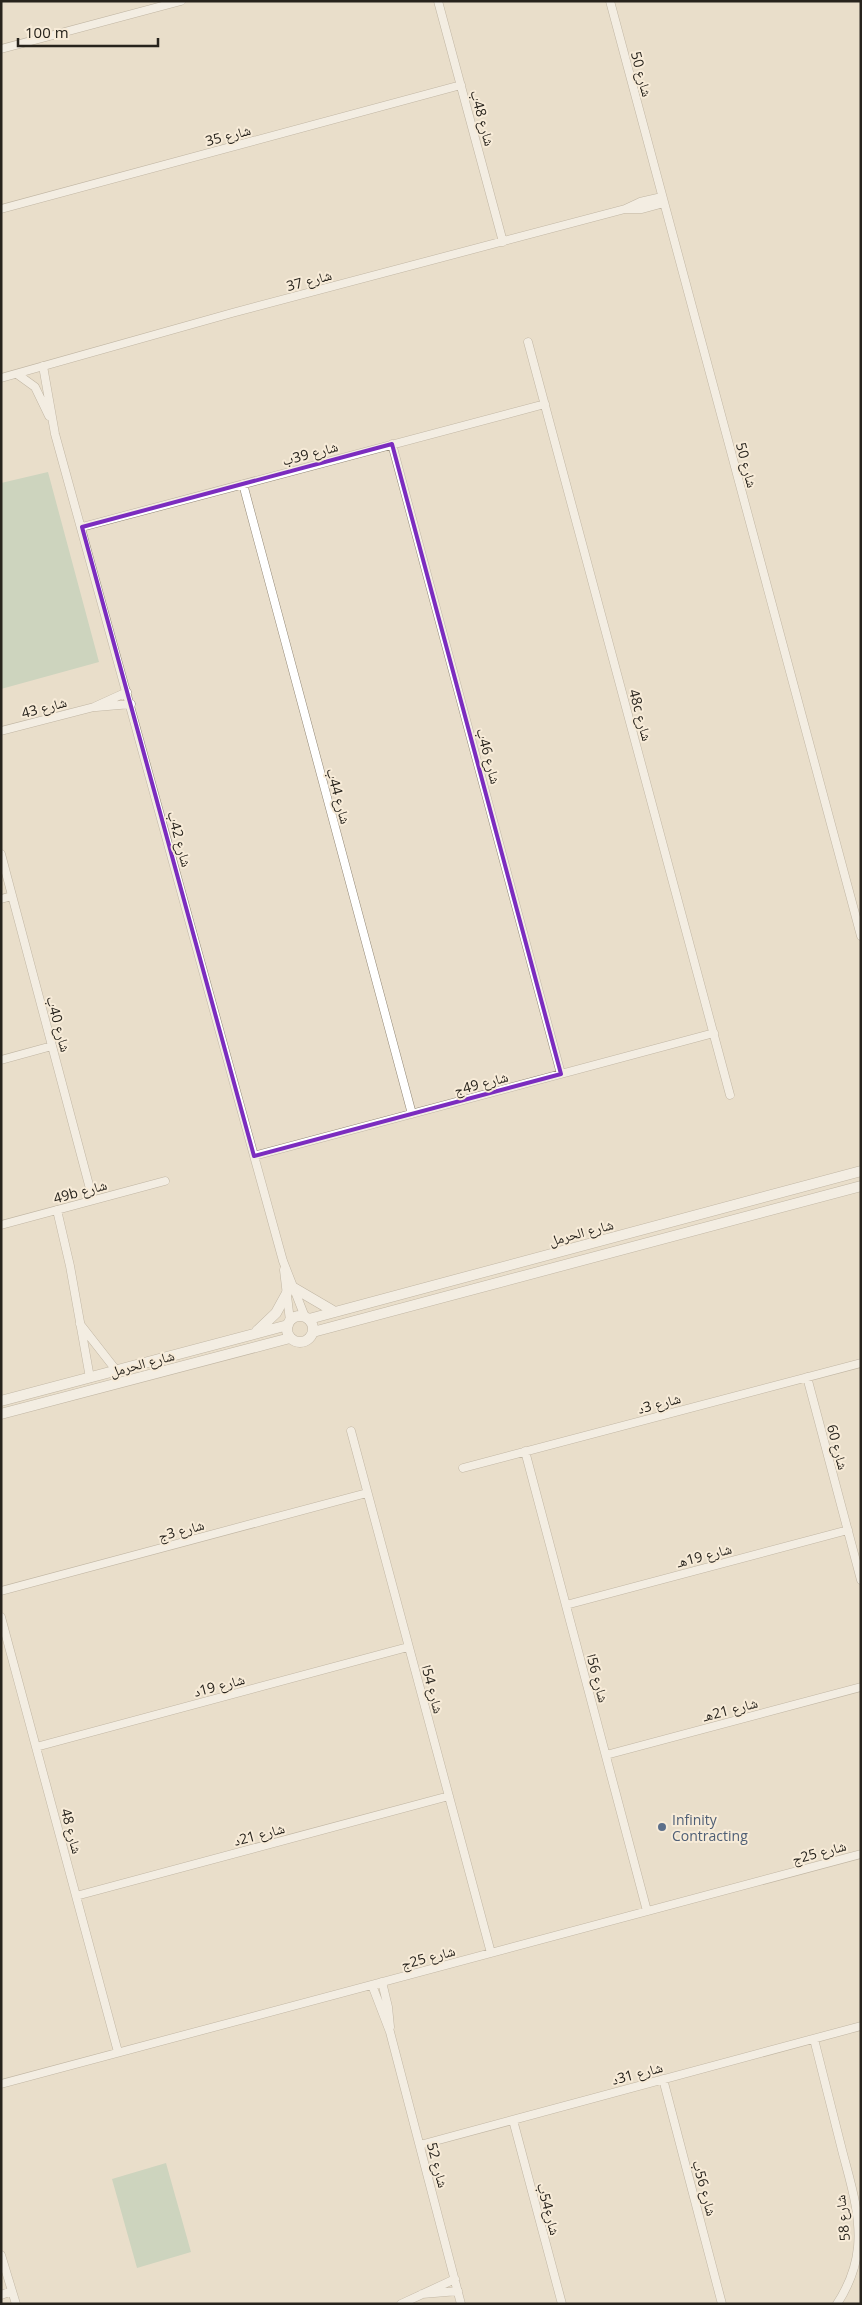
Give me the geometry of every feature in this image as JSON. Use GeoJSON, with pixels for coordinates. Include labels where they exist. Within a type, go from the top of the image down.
{"type":"FeatureCollection","features":[{"type":"Feature","properties":{"kind":"street"},"geometry":{"type":"LineString","coordinates":[[1,49],[180,1]]}},
{"type":"Feature","properties":{"kind":"street","name":"شارع 48ب"},"geometry":{"type":"LineString","coordinates":[[438,1],[502,242]]}},
{"type":"Feature","properties":{"kind":"street","name":"شارع 50"},"geometry":{"type":"LineString","coordinates":[[610,1],[861,936]]}},
{"type":"Feature","properties":{"kind":"street","name":"شارع 35"},"geometry":{"type":"LineString","coordinates":[[1,209],[461,85]]}},
{"type":"Feature","properties":{"kind":"street","name":"شارع 37"},"geometry":{"type":"LineString","coordinates":[[1,378],[232,313],[625,209],[642,209],[663,200]]}},
{"type":"Feature","properties":{"kind":"street","name":"48c شارع"},"geometry":{"type":"LineString","coordinates":[[528,342],[730,1095]]}},
{"type":"Feature","properties":{"kind":"street","name":"شارع 42ب"},"geometry":{"type":"LineString","coordinates":[[43,366],[53,425],[283,1261],[290,1291],[289,1323]]}},
{"type":"Feature","properties":{"kind":"street","name":"شارع 42ب"},"geometry":{"type":"LineString","coordinates":[[17,374],[39,393],[53,425]]}},
{"type":"Feature","properties":{"kind":"street","name":"شارع 39ب"},"geometry":{"type":"LineString","coordinates":[[82,527],[545,404]]}},
{"type":"Feature","properties":{"kind":"street","name":"شارع 46ب"},"geometry":{"type":"LineString","coordinates":[[392,444],[561,1074]]}},
{"type":"Feature","properties":{"kind":"street","name":"شارع 44ب"},"geometry":{"type":"LineString","coordinates":[[243,484],[412,1114]]}},
{"type":"Feature","properties":{"kind":"street","name":"شارع 43"},"geometry":{"type":"LineString","coordinates":[[94,707],[127,692]]}},
{"type":"Feature","properties":{"kind":"street","name":"شارع 43"},"geometry":{"type":"LineString","coordinates":[[1,731],[94,707],[131,704]]}},
{"type":"Feature","properties":{"kind":"street","name":"شارع 40ب"},"geometry":{"type":"LineString","coordinates":[[1,854],[93,1200]]}},
{"type":"Feature","properties":{"kind":"street"},"geometry":{"type":"LineString","coordinates":[[1,898],[12,896]]}},
{"type":"Feature","properties":{"kind":"street","name":"شارع 49ج"},"geometry":{"type":"LineString","coordinates":[[254,1156],[714,1033]]}},
{"type":"Feature","properties":{"kind":"street"},"geometry":{"type":"LineString","coordinates":[[1,1060],[52,1046]]}},
{"type":"Feature","properties":{"kind":"street","name":"شارع الحرمل"},"geometry":{"type":"LineString","coordinates":[[307,1318],[336,1312],[861,1171]]}},
{"type":"Feature","properties":{"kind":"street","name":"49b شارع"},"geometry":{"type":"LineString","coordinates":[[1,1225],[164,1181]]}},
{"type":"Feature","properties":{"kind":"street","name":"شارع الحرمل"},"geometry":{"type":"LineString","coordinates":[[313,1332],[861,1186]]}},
{"type":"Feature","properties":{"kind":"street"},"geometry":{"type":"LineString","coordinates":[[57,1210],[70,1266],[90,1378]]}},
{"type":"Feature","properties":{"kind":"street"},"geometry":{"type":"LineString","coordinates":[[253,1334],[270,1321],[290,1291],[336,1312]]}},
{"type":"Feature","properties":{"kind":"street","name":"شارع 42ب"},"geometry":{"type":"LineString","coordinates":[[290,1291],[307,1318]]}},
{"type":"Feature","properties":{"kind":"street"},"geometry":{"type":"LineString","coordinates":[[297,1317],[307,1318],[313,1325],[313,1332],[309,1339],[304,1342],[295,1341],[290,1338],[287,1332],[289,1323],[297,1317]]}},
{"type":"Feature","properties":{"kind":"street"},"geometry":{"type":"LineString","coordinates":[[79,1322],[116,1370]]}},
{"type":"Feature","properties":{"kind":"street","name":"شارع الحرمل"},"geometry":{"type":"LineString","coordinates":[[1,1401],[289,1323]]}},
{"type":"Feature","properties":{"kind":"street","name":"شارع الحرمل"},"geometry":{"type":"LineString","coordinates":[[1,1414],[290,1338]]}},
{"type":"Feature","properties":{"kind":"street","name":"شارع 3د"},"geometry":{"type":"LineString","coordinates":[[463,1468],[861,1363]]}},
{"type":"Feature","properties":{"kind":"street","name":"شارع 60"},"geometry":{"type":"LineString","coordinates":[[807,1377],[861,1580]]}},
{"type":"Feature","properties":{"kind":"street","name":"شارع 54ا"},"geometry":{"type":"LineString","coordinates":[[351,1431],[490,1953]]}},
{"type":"Feature","properties":{"kind":"street","name":"شارع 56ا"},"geometry":{"type":"LineString","coordinates":[[525,1451],[647,1911]]}},
{"type":"Feature","properties":{"kind":"street","name":"شارع 3ج"},"geometry":{"type":"LineString","coordinates":[[1,1591],[367,1493]]}},
{"type":"Feature","properties":{"kind":"street","name":"شارع 19هـ"},"geometry":{"type":"LineString","coordinates":[[566,1605],[848,1530]]}},
{"type":"Feature","properties":{"kind":"street","name":"شارع 48"},"geometry":{"type":"LineString","coordinates":[[1,1617],[118,2052]]}},
{"type":"Feature","properties":{"kind":"street","name":"شارع 19د"},"geometry":{"type":"LineString","coordinates":[[36,1747],[408,1647]]}},
{"type":"Feature","properties":{"kind":"street","name":"شارع 21هـ"},"geometry":{"type":"LineString","coordinates":[[606,1755],[861,1687]]}},
{"type":"Feature","properties":{"kind":"street","name":"شارع 21د"},"geometry":{"type":"LineString","coordinates":[[76,1896],[449,1796]]}},
{"type":"Feature","properties":{"kind":"street","name":"شارع 25ج"},"geometry":{"type":"LineString","coordinates":[[1,2084],[861,1854]]}},
{"type":"Feature","properties":{"kind":"street","name":"شارع 52"},"geometry":{"type":"LineString","coordinates":[[382,1982],[388,2007],[390,2032]]}},
{"type":"Feature","properties":{"kind":"street","name":"شارع 52"},"geometry":{"type":"LineString","coordinates":[[372,1985],[390,2032],[461,2304]]}},
{"type":"Feature","properties":{"kind":"street","name":"شارع 31د"},"geometry":{"type":"LineString","coordinates":[[420,2145],[861,2026]]}},
{"type":"Feature","properties":{"kind":"street","name":"شارع 58"},"geometry":{"type":"LineString","coordinates":[[814,2039],[852,2188],[858,2228],[858,2248],[854,2268],[837,2304]]}},
{"type":"Feature","properties":{"kind":"street","name":"شارع 56ب"},"geometry":{"type":"LineString","coordinates":[[663,2079],[722,2304]]}},
{"type":"Feature","properties":{"kind":"street","name":"شارع54ب"},"geometry":{"type":"LineString","coordinates":[[512,2120],[562,2304]]}},
{"type":"Feature","properties":{"kind":"street"},"geometry":{"type":"LineString","coordinates":[[1,2254],[16,2304]]}},
{"type":"Feature","properties":{"kind":"street"},"geometry":{"type":"LineString","coordinates":[[401,2304],[441,2283],[455,2279]]}},
{"type":"Feature","properties":{"kind":"street"},"geometry":{"type":"LineString","coordinates":[[1,2295],[12,2291]]}},
{"type":"Feature","properties":{"kind":"street"},"geometry":{"type":"LineString","coordinates":[[422,2294],[458,2291]]}},
{"type":"Feature","properties":{"kind":"highlighted area"},"geometry":{"type":"Polygon","coordinates":[[[392,444],[561,1074],[254,1156],[82,527],[392,444]]]}},
{"type":"Feature","properties":{"kind":"green space"},"geometry":{"type":"Polygon","coordinates":[[[48,472],[99,662],[1,689],[1,483],[48,472]]]}},
{"type":"Feature","properties":{"kind":"green space"},"geometry":{"type":"Polygon","coordinates":[[[166,2163],[191,2252],[137,2268],[112,2179],[166,2163]]]}},
{"type":"Feature","properties":{"kind":"place","name":"Infinity Contracting"},"geometry":{"type":"Point","coordinates":[662,1827]}}]}
